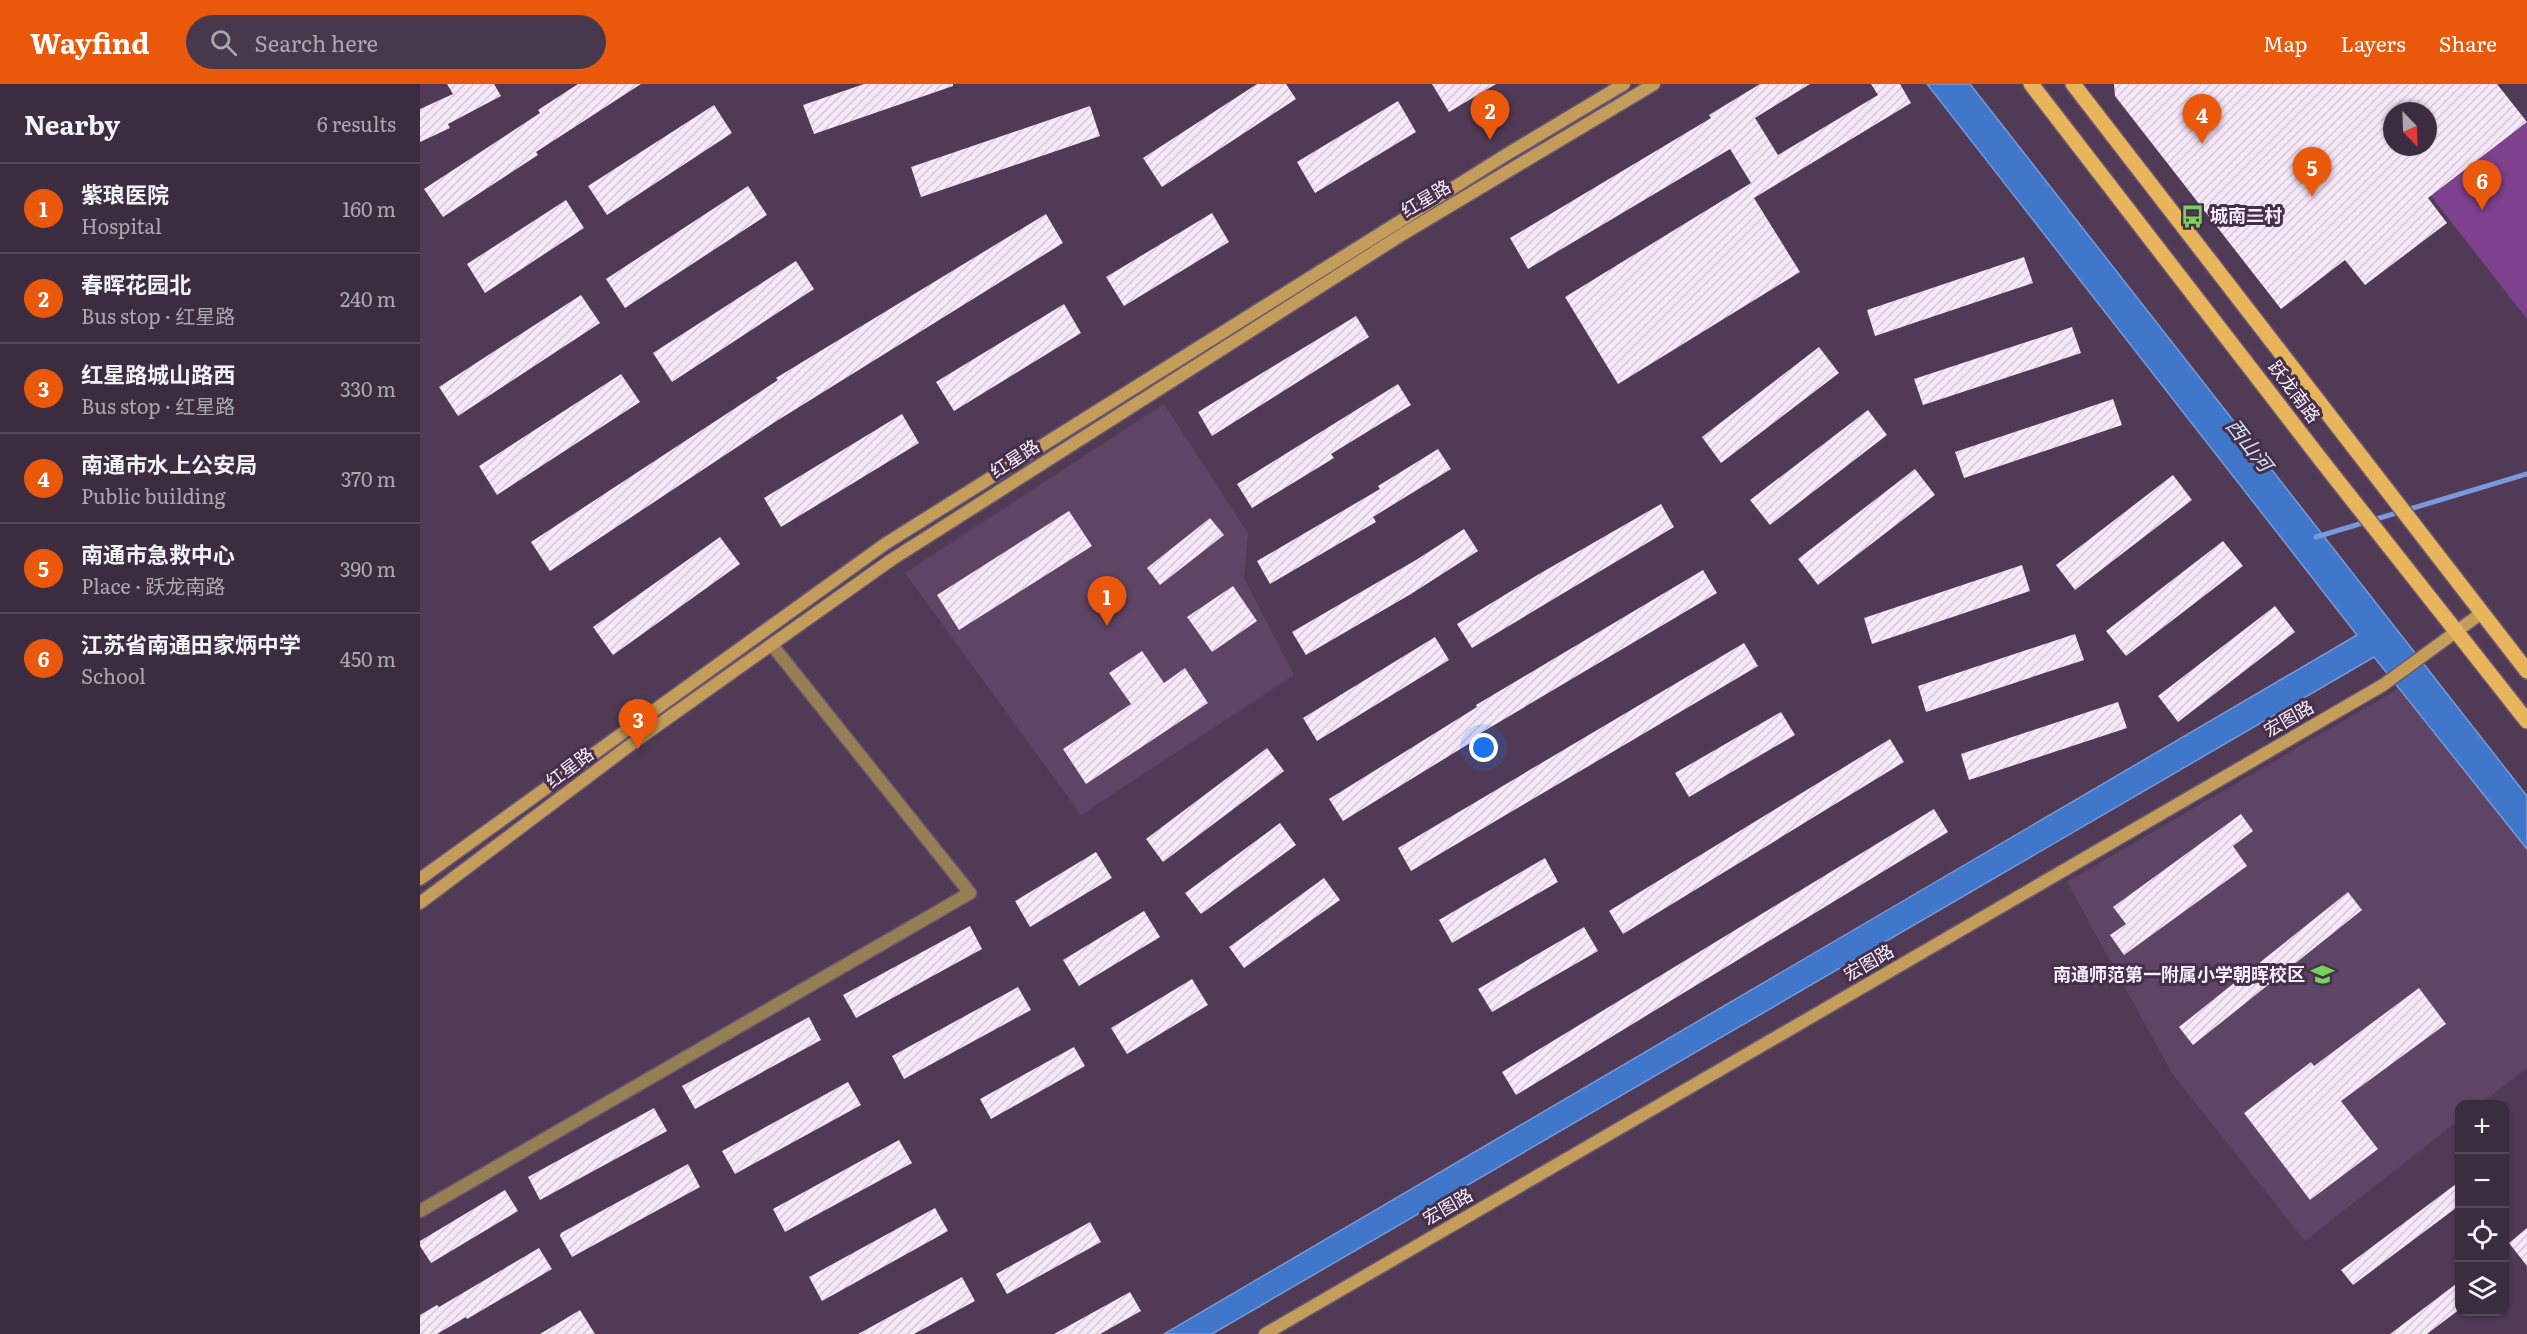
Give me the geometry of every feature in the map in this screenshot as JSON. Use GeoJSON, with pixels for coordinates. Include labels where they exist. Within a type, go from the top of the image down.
{"type":"FeatureCollection","features":[{"type":"Feature","properties":{"kind":"main road","name":"红星路"},"geometry":{"type":"LineString","coordinates":[[420,879],[885,544],[1504,156],[1624,84]]}},
{"type":"Feature","properties":{"kind":"main road","name":"红星路"},"geometry":{"type":"LineString","coordinates":[[420,903],[637,740],[891,560],[1403,234],[1654,84]]}},
{"type":"Feature","properties":{"kind":"main road","name":"跃龙南路"},"geometry":{"type":"LineString","coordinates":[[2031,84],[2325,465],[2527,721]]}},
{"type":"Feature","properties":{"kind":"main road","name":"跃龙南路"},"geometry":{"type":"LineString","coordinates":[[2073,84],[2527,671]]}},
{"type":"Feature","properties":{"kind":"main road","name":"宏图路"},"geometry":{"type":"LineString","coordinates":[[1265,1334],[2384,685],[2483,612]]}},
{"type":"Feature","properties":{"kind":"street"},"geometry":{"type":"LineString","coordinates":[[420,1211],[970,893],[772,645]]}},
{"type":"Feature","properties":{"kind":"shaded area"},"geometry":{"type":"Polygon","coordinates":[[[2527,122],[2527,319],[2431,196],[2527,122]]]}},
{"type":"Feature","properties":{"kind":"shaded area"},"geometry":{"type":"Polygon","coordinates":[[[1164,404],[1248,533],[1244,578],[1294,675],[1081,815],[905,573],[1164,404]]]}},
{"type":"Feature","properties":{"kind":"shaded area","name":"南通师范第一附属小学朝晖校区"},"geometry":{"type":"Polygon","coordinates":[[[2398,689],[2527,849],[2527,1068],[2485,1100],[2455,1100],[2455,1123],[2305,1241],[2173,1075],[2067,882],[2398,689]]]}},
{"type":"Feature","properties":{"kind":"water","name":"西山河"},"geometry":{"type":"Polygon","coordinates":[[[1927,84],[1970,84],[2527,796],[2527,849],[2374,657],[1212,1334],[1164,1334],[2357,635],[1927,84]]]}},
{"type":"Feature","properties":{"kind":"building"},"geometry":{"type":"Polygon","coordinates":[[[447,84],[494,84],[501,96],[448,124],[450,128],[420,142],[420,109],[453,94],[447,84]]]}},
{"type":"Feature","properties":{"kind":"building"},"geometry":{"type":"Polygon","coordinates":[[[578,84],[641,84],[536,152],[538,155],[443,217],[424,189],[540,113],[538,110],[578,84]]]}},
{"type":"Feature","properties":{"kind":"building"},"geometry":{"type":"Polygon","coordinates":[[[864,84],[953,84],[953,86],[814,134],[803,105],[864,84]]]}},
{"type":"Feature","properties":{"kind":"building"},"geometry":{"type":"Polygon","coordinates":[[[1257,84],[1286,84],[1296,99],[1162,187],[1143,158],[1257,84]]]}},
{"type":"Feature","properties":{"kind":"building"},"geometry":{"type":"Polygon","coordinates":[[[1432,84],[1496,84],[1449,112],[1432,84]]]}},
{"type":"Feature","properties":{"kind":"building"},"geometry":{"type":"Polygon","coordinates":[[[1760,84],[1810,84],[1755,118],[1778,155],[1878,95],[1871,84],[1900,84],[1911,103],[1754,198],[1800,272],[1618,384],[1565,297],[1751,183],[1730,149],[1528,269],[1510,238],[1711,118],[1709,115],[1760,84]]]}},
{"type":"Feature","properties":{"kind":"building"},"geometry":{"type":"Polygon","coordinates":[[[2114,84],[2497,84],[2527,122],[2428,198],[2447,223],[2365,285],[2345,260],[2281,309],[2115,96],[2114,84]]]}},
{"type":"Feature","properties":{"kind":"building"},"geometry":{"type":"Polygon","coordinates":[[[1398,101],[1416,132],[1315,193],[1297,162],[1398,101]]]}},
{"type":"Feature","properties":{"kind":"building"},"geometry":{"type":"Polygon","coordinates":[[[714,105],[732,133],[607,215],[588,186],[714,105]]]}},
{"type":"Feature","properties":{"kind":"building"},"geometry":{"type":"Polygon","coordinates":[[[1090,106],[1100,136],[921,197],[911,167],[1090,106]]]}},
{"type":"Feature","properties":{"kind":"building"},"geometry":{"type":"Polygon","coordinates":[[[748,186],[767,215],[625,308],[606,279],[748,186]]]}},
{"type":"Feature","properties":{"kind":"building"},"geometry":{"type":"Polygon","coordinates":[[[566,200],[584,228],[485,293],[467,264],[566,200]]]}},
{"type":"Feature","properties":{"kind":"building"},"geometry":{"type":"Polygon","coordinates":[[[1212,213],[1229,242],[1124,306],[1106,277],[1212,213]]]}},
{"type":"Feature","properties":{"kind":"building"},"geometry":{"type":"Polygon","coordinates":[[[1046,214],[1063,243],[775,422],[550,571],[531,542],[778,380],[776,378],[1046,214]]]}},
{"type":"Feature","properties":{"kind":"building"},"geometry":{"type":"Polygon","coordinates":[[[2024,257],[2033,283],[1875,336],[1867,310],[2024,257]]]}},
{"type":"Feature","properties":{"kind":"building"},"geometry":{"type":"Polygon","coordinates":[[[796,261],[814,289],[672,382],[653,353],[796,261]]]}},
{"type":"Feature","properties":{"kind":"building"},"geometry":{"type":"Polygon","coordinates":[[[581,295],[600,323],[458,416],[439,387],[581,295]]]}},
{"type":"Feature","properties":{"kind":"building"},"geometry":{"type":"Polygon","coordinates":[[[1064,304],[1081,333],[954,411],[936,382],[1064,304]]]}},
{"type":"Feature","properties":{"kind":"building"},"geometry":{"type":"Polygon","coordinates":[[[1356,316],[1369,337],[1212,436],[1198,412],[1356,316]]]}},
{"type":"Feature","properties":{"kind":"building"},"geometry":{"type":"Polygon","coordinates":[[[2072,327],[2081,353],[1923,405],[1914,379],[2072,327]]]}},
{"type":"Feature","properties":{"kind":"building"},"geometry":{"type":"Polygon","coordinates":[[[1819,347],[1839,373],[1721,463],[1702,437],[1819,347]]]}},
{"type":"Feature","properties":{"kind":"building"},"geometry":{"type":"Polygon","coordinates":[[[621,374],[640,402],[497,495],[479,466],[621,374]]]}},
{"type":"Feature","properties":{"kind":"building"},"geometry":{"type":"Polygon","coordinates":[[[1398,384],[1411,405],[1331,454],[1334,458],[1252,508],[1237,484],[1398,384]]]}},
{"type":"Feature","properties":{"kind":"building"},"geometry":{"type":"Polygon","coordinates":[[[2113,399],[2122,425],[1964,478],[1955,452],[2113,399]]]}},
{"type":"Feature","properties":{"kind":"building"},"geometry":{"type":"Polygon","coordinates":[[[1868,410],[1887,435],[1770,525],[1750,500],[1868,410]]]}},
{"type":"Feature","properties":{"kind":"building"},"geometry":{"type":"Polygon","coordinates":[[[902,414],[919,443],[781,527],[764,498],[902,414]]]}},
{"type":"Feature","properties":{"kind":"building"},"geometry":{"type":"Polygon","coordinates":[[[1438,449],[1451,469],[1373,517],[1376,522],[1270,584],[1257,561],[1380,489],[1378,486],[1438,449]]]}},
{"type":"Feature","properties":{"kind":"building"},"geometry":{"type":"Polygon","coordinates":[[[1915,469],[1935,495],[1818,585],[1798,559],[1915,469]]]}},
{"type":"Feature","properties":{"kind":"building"},"geometry":{"type":"Polygon","coordinates":[[[2173,475],[2192,500],[2075,590],[2056,565],[2173,475]]]}},
{"type":"Feature","properties":{"kind":"building"},"geometry":{"type":"Polygon","coordinates":[[[1661,504],[1674,527],[1472,648],[1457,624],[1661,504]]]}},
{"type":"Feature","properties":{"kind":"building"},"geometry":{"type":"Polygon","coordinates":[[[1069,511],[1092,546],[959,630],[937,595],[1069,511]]]}},
{"type":"Feature","properties":{"kind":"building"},"geometry":{"type":"Polygon","coordinates":[[[1210,518],[1224,535],[1160,585],[1147,568],[1210,518]]]}},
{"type":"Feature","properties":{"kind":"building"},"geometry":{"type":"Polygon","coordinates":[[[1464,529],[1478,551],[1411,594],[1306,655],[1292,632],[1416,560],[1464,529]]]}},
{"type":"Feature","properties":{"kind":"building"},"geometry":{"type":"Polygon","coordinates":[[[720,537],[740,564],[613,655],[593,627],[720,537]]]}},
{"type":"Feature","properties":{"kind":"building"},"geometry":{"type":"Polygon","coordinates":[[[2223,541],[2243,566],[2126,656],[2106,631],[2223,541]]]}},
{"type":"Feature","properties":{"kind":"building"},"geometry":{"type":"Polygon","coordinates":[[[2022,565],[2030,591],[1872,644],[1864,618],[2022,565]]]}},
{"type":"Feature","properties":{"kind":"building"},"geometry":{"type":"Polygon","coordinates":[[[1703,570],[1717,593],[1474,737],[1475,740],[1343,821],[1329,799],[1477,707],[1476,705],[1703,570]]]}},
{"type":"Feature","properties":{"kind":"building"},"geometry":{"type":"Polygon","coordinates":[[[1233,586],[1257,621],[1212,652],[1187,617],[1233,586]]]}},
{"type":"Feature","properties":{"kind":"building"},"geometry":{"type":"Polygon","coordinates":[[[2275,606],[2295,632],[2178,722],[2158,696],[2275,606]]]}},
{"type":"Feature","properties":{"kind":"building"},"geometry":{"type":"Polygon","coordinates":[[[2075,634],[2084,660],[1926,712],[1918,686],[2075,634]]]}},
{"type":"Feature","properties":{"kind":"building"},"geometry":{"type":"Polygon","coordinates":[[[1435,637],[1449,660],[1317,741],[1303,718],[1435,637]]]}},
{"type":"Feature","properties":{"kind":"building"},"geometry":{"type":"Polygon","coordinates":[[[1744,643],[1758,666],[1411,871],[1398,848],[1744,643]]]}},
{"type":"Feature","properties":{"kind":"building"},"geometry":{"type":"Polygon","coordinates":[[[1142,651],[1164,683],[1185,668],[1208,703],[1086,784],[1063,749],[1131,704],[1109,673],[1142,651]]]}},
{"type":"Feature","properties":{"kind":"building"},"geometry":{"type":"Polygon","coordinates":[[[2118,702],[2127,728],[1969,780],[1961,754],[2118,702]]]}},
{"type":"Feature","properties":{"kind":"building"},"geometry":{"type":"Polygon","coordinates":[[[1781,712],[1795,735],[1689,797],[1675,773],[1781,712]]]}},
{"type":"Feature","properties":{"kind":"building"},"geometry":{"type":"Polygon","coordinates":[[[1890,739],[1904,762],[1623,934],[1609,911],[1890,739]]]}},
{"type":"Feature","properties":{"kind":"building"},"geometry":{"type":"Polygon","coordinates":[[[1267,748],[1284,771],[1163,862],[1146,839],[1267,748]]]}},
{"type":"Feature","properties":{"kind":"building"},"geometry":{"type":"Polygon","coordinates":[[[1934,809],[1948,832],[1516,1095],[1502,1072],[1934,809]]]}},
{"type":"Feature","properties":{"kind":"building"},"geometry":{"type":"Polygon","coordinates":[[[2241,814],[2253,831],[2233,846],[2247,866],[2124,955],[2110,935],[2126,924],[2113,907],[2241,814]]]}},
{"type":"Feature","properties":{"kind":"building"},"geometry":{"type":"Polygon","coordinates":[[[1280,823],[1296,845],[1201,914],[1185,893],[1280,823]]]}},
{"type":"Feature","properties":{"kind":"building"},"geometry":{"type":"Polygon","coordinates":[[[1096,852],[1112,878],[1030,927],[1015,901],[1096,852]]]}},
{"type":"Feature","properties":{"kind":"building"},"geometry":{"type":"Polygon","coordinates":[[[1545,858],[1558,882],[1452,943],[1439,920],[1545,858]]]}},
{"type":"Feature","properties":{"kind":"building"},"geometry":{"type":"Polygon","coordinates":[[[1324,878],[1340,900],[1244,968],[1229,947],[1324,878]]]}},
{"type":"Feature","properties":{"kind":"building"},"geometry":{"type":"Polygon","coordinates":[[[2348,892],[2362,910],[2193,1045],[2179,1027],[2348,892]]]}},
{"type":"Feature","properties":{"kind":"building"},"geometry":{"type":"Polygon","coordinates":[[[1144,911],[1160,937],[1079,986],[1063,960],[1144,911]]]}},
{"type":"Feature","properties":{"kind":"building"},"geometry":{"type":"Polygon","coordinates":[[[970,926],[982,949],[856,1018],[843,995],[970,926]]]}},
{"type":"Feature","properties":{"kind":"building"},"geometry":{"type":"Polygon","coordinates":[[[1584,927],[1598,951],[1492,1012],[1478,989],[1584,927]]]}},
{"type":"Feature","properties":{"kind":"building"},"geometry":{"type":"Polygon","coordinates":[[[1192,979],[1208,1005],[1127,1054],[1111,1028],[1192,979]]]}},
{"type":"Feature","properties":{"kind":"building"},"geometry":{"type":"Polygon","coordinates":[[[1018,987],[1031,1010],[904,1079],[892,1056],[1018,987]]]}},
{"type":"Feature","properties":{"kind":"building"},"geometry":{"type":"Polygon","coordinates":[[[2419,988],[2446,1024],[2341,1101],[2378,1149],[2310,1200],[2244,1113],[2311,1062],[2314,1066],[2419,988]]]}},
{"type":"Feature","properties":{"kind":"building"},"geometry":{"type":"Polygon","coordinates":[[[809,1017],[821,1040],[695,1109],[682,1086],[809,1017]]]}},
{"type":"Feature","properties":{"kind":"building"},"geometry":{"type":"Polygon","coordinates":[[[1074,1047],[1085,1066],[991,1119],[980,1099],[1074,1047]]]}},
{"type":"Feature","properties":{"kind":"building"},"geometry":{"type":"Polygon","coordinates":[[[848,1082],[861,1105],[735,1174],[722,1151],[848,1082]]]}},
{"type":"Feature","properties":{"kind":"building"},"geometry":{"type":"Polygon","coordinates":[[[654,1108],[667,1131],[540,1200],[528,1177],[654,1108]]]}},
{"type":"Feature","properties":{"kind":"building"},"geometry":{"type":"Polygon","coordinates":[[[899,1140],[912,1163],[785,1232],[773,1209],[899,1140]]]}},
{"type":"Feature","properties":{"kind":"building"},"geometry":{"type":"Polygon","coordinates":[[[688,1164],[700,1187],[572,1257],[560,1236],[561,1233],[688,1164]]]}},
{"type":"Feature","properties":{"kind":"building"},"geometry":{"type":"Polygon","coordinates":[[[2455,1185],[2455,1209],[2353,1285],[2341,1270],[2455,1185]]]}},
{"type":"Feature","properties":{"kind":"building"},"geometry":{"type":"Polygon","coordinates":[[[505,1190],[518,1211],[431,1263],[420,1246],[420,1241],[505,1190]]]}},
{"type":"Feature","properties":{"kind":"building"},"geometry":{"type":"Polygon","coordinates":[[[935,1208],[948,1231],[822,1301],[809,1277],[935,1208]]]}},
{"type":"Feature","properties":{"kind":"building"},"geometry":{"type":"Polygon","coordinates":[[[1090,1222],[1101,1242],[1007,1294],[996,1274],[1090,1222]]]}},
{"type":"Feature","properties":{"kind":"building"},"geometry":{"type":"Polygon","coordinates":[[[2527,1228],[2527,1266],[2509,1243],[2527,1228]]]}},
{"type":"Feature","properties":{"kind":"building"},"geometry":{"type":"Polygon","coordinates":[[[539,1248],[552,1269],[437,1334],[420,1334],[420,1315],[437,1305],[439,1307],[539,1248]]]}},
{"type":"Feature","properties":{"kind":"building"},"geometry":{"type":"Polygon","coordinates":[[[962,1277],[975,1301],[914,1334],[858,1334],[962,1277]]]}},
{"type":"Feature","properties":{"kind":"building"},"geometry":{"type":"Polygon","coordinates":[[[2455,1285],[2455,1313],[2427,1334],[2390,1334],[2455,1285]]]}},
{"type":"Feature","properties":{"kind":"building"},"geometry":{"type":"Polygon","coordinates":[[[1130,1292],[1141,1311],[1100,1334],[1054,1334],[1130,1292]]]}},
{"type":"Feature","properties":{"kind":"building"},"geometry":{"type":"Polygon","coordinates":[[[580,1310],[595,1334],[540,1334],[580,1310]]]}},
{"type":"Feature","properties":{"kind":"waterway"},"geometry":{"type":"LineString","coordinates":[[2316,537],[2527,474]]}},
{"type":"Feature","properties":{"kind":"place","name":"春晖花园北"},"geometry":{"type":"Point","coordinates":[1490,140]}},
{"type":"Feature","properties":{"kind":"place","name":"南通市水上公安局"},"geometry":{"type":"Point","coordinates":[2202,144]}},
{"type":"Feature","properties":{"kind":"place","name":"南通市急救中心"},"geometry":{"type":"Point","coordinates":[2312,197]}},
{"type":"Feature","properties":{"kind":"place","name":"江苏省南通田家炳中学"},"geometry":{"type":"Point","coordinates":[2482,210]}},
{"type":"Feature","properties":{"kind":"place","name":"城南二村"},"geometry":{"type":"Point","coordinates":[2192,216]}},
{"type":"Feature","properties":{"kind":"place","name":"紫琅医院"},"geometry":{"type":"Point","coordinates":[1107,626]}},
{"type":"Feature","properties":{"kind":"place","name":"红星路城山路西"},"geometry":{"type":"Point","coordinates":[638,749]}},
{"type":"Feature","properties":{"kind":"place","name":"南通师范第一附属小学朝晖校区"},"geometry":{"type":"Point","coordinates":[2323,975]}}]}
